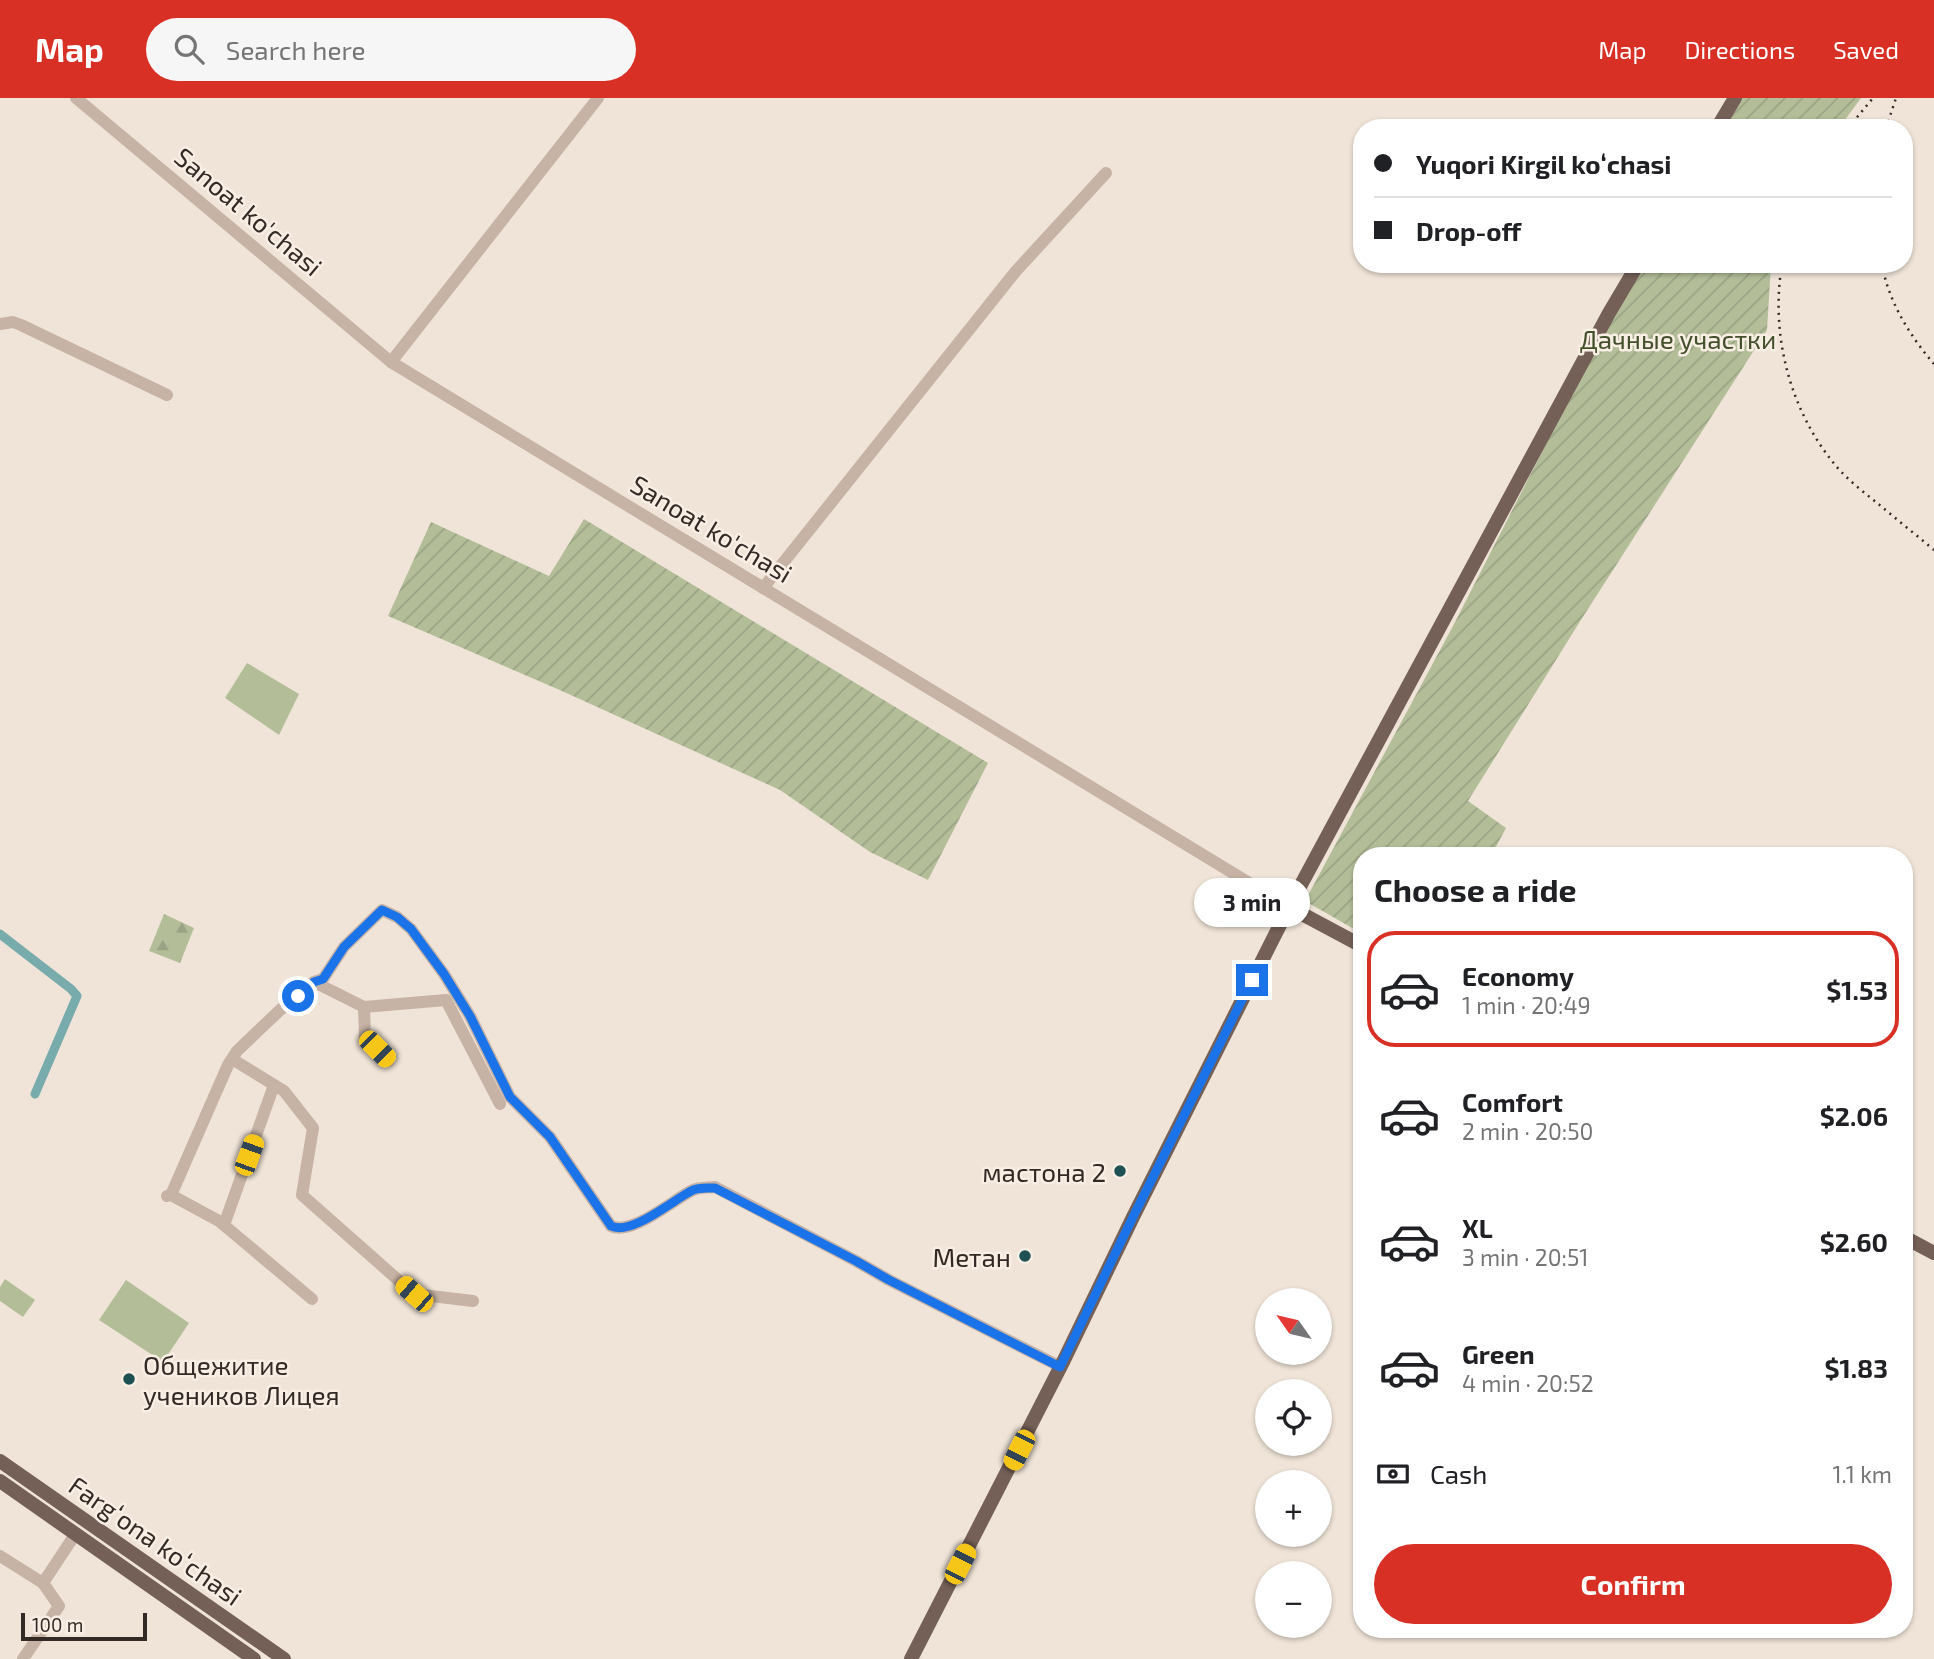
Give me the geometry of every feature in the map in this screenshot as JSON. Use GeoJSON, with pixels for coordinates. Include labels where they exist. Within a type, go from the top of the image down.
{"type":"FeatureCollection","features":[{"type":"Feature","properties":{"kind":"main road"},"geometry":{"type":"LineString","coordinates":[[1722,119],[1735,98]]}},
{"type":"Feature","properties":{"kind":"main road"},"geometry":{"type":"LineString","coordinates":[[911,1659],[997,1493],[1289,907],[1633,273]]}},
{"type":"Feature","properties":{"kind":"main road","name":"Sanoat ko'chasi"},"geometry":{"type":"LineString","coordinates":[[1289,907],[1353,941]]}},
{"type":"Feature","properties":{"kind":"main road"},"geometry":{"type":"LineString","coordinates":[[1913,1242],[1934,1253]]}},
{"type":"Feature","properties":{"kind":"main road","name":"Fargʻona koʻchasi"},"geometry":{"type":"LineString","coordinates":[[0,1461],[284,1659]]}},
{"type":"Feature","properties":{"kind":"main road","name":"Fargʻona koʻchasi"},"geometry":{"type":"LineString","coordinates":[[0,1481],[254,1659]]}},
{"type":"Feature","properties":{"kind":"street","name":"Sanoat ko'chasi"},"geometry":{"type":"LineString","coordinates":[[76,98],[391,362],[1289,907]]}},
{"type":"Feature","properties":{"kind":"street"},"geometry":{"type":"LineString","coordinates":[[391,362],[598,98]]}},
{"type":"Feature","properties":{"kind":"street"},"geometry":{"type":"LineString","coordinates":[[763,588],[1016,271],[1106,173]]}},
{"type":"Feature","properties":{"kind":"street"},"geometry":{"type":"LineString","coordinates":[[0,324],[13,322],[21,325],[167,395]]}},
{"type":"Feature","properties":{"kind":"street"},"geometry":{"type":"LineString","coordinates":[[312,1299],[224,1225],[169,1195],[237,1051],[314,982],[323,979],[344,947],[382,910],[397,917],[411,929],[444,974],[470,1016],[510,1097],[550,1137],[611,1226],[617,1229],[625,1227],[662,1211],[695,1189],[715,1188],[1060,1367]]}},
{"type":"Feature","properties":{"kind":"street"},"geometry":{"type":"LineString","coordinates":[[314,982],[364,1007],[446,1000],[500,1104]]}},
{"type":"Feature","properties":{"kind":"street"},"geometry":{"type":"LineString","coordinates":[[364,1007],[365,1038],[388,1061]]}},
{"type":"Feature","properties":{"kind":"street"},"geometry":{"type":"LineString","coordinates":[[232,1059],[284,1091],[313,1128],[302,1195],[414,1294],[474,1301]]}},
{"type":"Feature","properties":{"kind":"street"},"geometry":{"type":"LineString","coordinates":[[224,1225],[274,1085]]}},
{"type":"Feature","properties":{"kind":"street"},"geometry":{"type":"LineString","coordinates":[[43,1583],[76,1533]]}},
{"type":"Feature","properties":{"kind":"street"},"geometry":{"type":"LineString","coordinates":[[0,1556],[43,1583],[59,1606],[23,1659]]}},
{"type":"Feature","properties":{"kind":"green space"},"geometry":{"type":"Polygon","coordinates":[[[1738,98],[1861,98],[1846,119],[1725,119],[1738,98]]]}},
{"type":"Feature","properties":{"kind":"green space","name":"Дачные участки"},"geometry":{"type":"Polygon","coordinates":[[[1633,273],[1770,273],[1767,330],[1468,801],[1506,828],[1496,847],[1353,847],[1353,928],[1305,901],[1453,626],[1633,273]]]}},
{"type":"Feature","properties":{"kind":"green space"},"geometry":{"type":"Polygon","coordinates":[[[584,519],[988,763],[928,880],[870,852],[780,790],[388,616],[431,522],[549,576],[584,519]]]}},
{"type":"Feature","properties":{"kind":"green space"},"geometry":{"type":"Polygon","coordinates":[[[247,663],[299,694],[279,735],[225,698],[247,663]]]}},
{"type":"Feature","properties":{"kind":"green space"},"geometry":{"type":"Polygon","coordinates":[[[164,914],[194,928],[180,963],[149,951],[164,914]]]}},
{"type":"Feature","properties":{"kind":"green space"},"geometry":{"type":"Polygon","coordinates":[[[5,1279],[35,1300],[23,1317],[0,1301],[0,1287],[5,1279]]]}},
{"type":"Feature","properties":{"kind":"green space"},"geometry":{"type":"Polygon","coordinates":[[[126,1280],[189,1323],[163,1362],[99,1320],[126,1280]]]}},
{"type":"Feature","properties":{"kind":"waterway"},"geometry":{"type":"LineString","coordinates":[[0,934],[77,996],[35,1094]]}},
{"type":"Feature","properties":{"kind":"railway"},"geometry":{"type":"LineString","coordinates":[[1856,119],[1873,98]]}},
{"type":"Feature","properties":{"kind":"railway"},"geometry":{"type":"LineString","coordinates":[[1889,119],[1896,98]]}},
{"type":"Feature","properties":{"kind":"railway"},"geometry":{"type":"LineString","coordinates":[[1781,273],[1779,318],[1782,345],[1787,371],[1806,421],[1845,476],[1934,550]]}},
{"type":"Feature","properties":{"kind":"railway"},"geometry":{"type":"LineString","coordinates":[[1884,273],[1901,317],[1934,364]]}},
{"type":"Feature","properties":{"kind":"place","name":"мастона 2"},"geometry":{"type":"Point","coordinates":[1120,1171]}},
{"type":"Feature","properties":{"kind":"place","name":"Метан"},"geometry":{"type":"Point","coordinates":[1025,1256]}},
{"type":"Feature","properties":{"kind":"place","name":"Общежитие учеников Лицея"},"geometry":{"type":"Point","coordinates":[129,1379]}},
{"type":"Feature","properties":{"kind":"route"},"geometry":{"type":"LineString","coordinates":[[298,996],[314,982],[323,979],[344,947],[382,910],[397,917],[411,929],[444,974],[470,1016],[510,1097],[550,1137],[611,1226],[617,1229],[625,1227],[662,1211],[695,1189],[715,1188],[1060,1367],[1252,980]]}}]}
